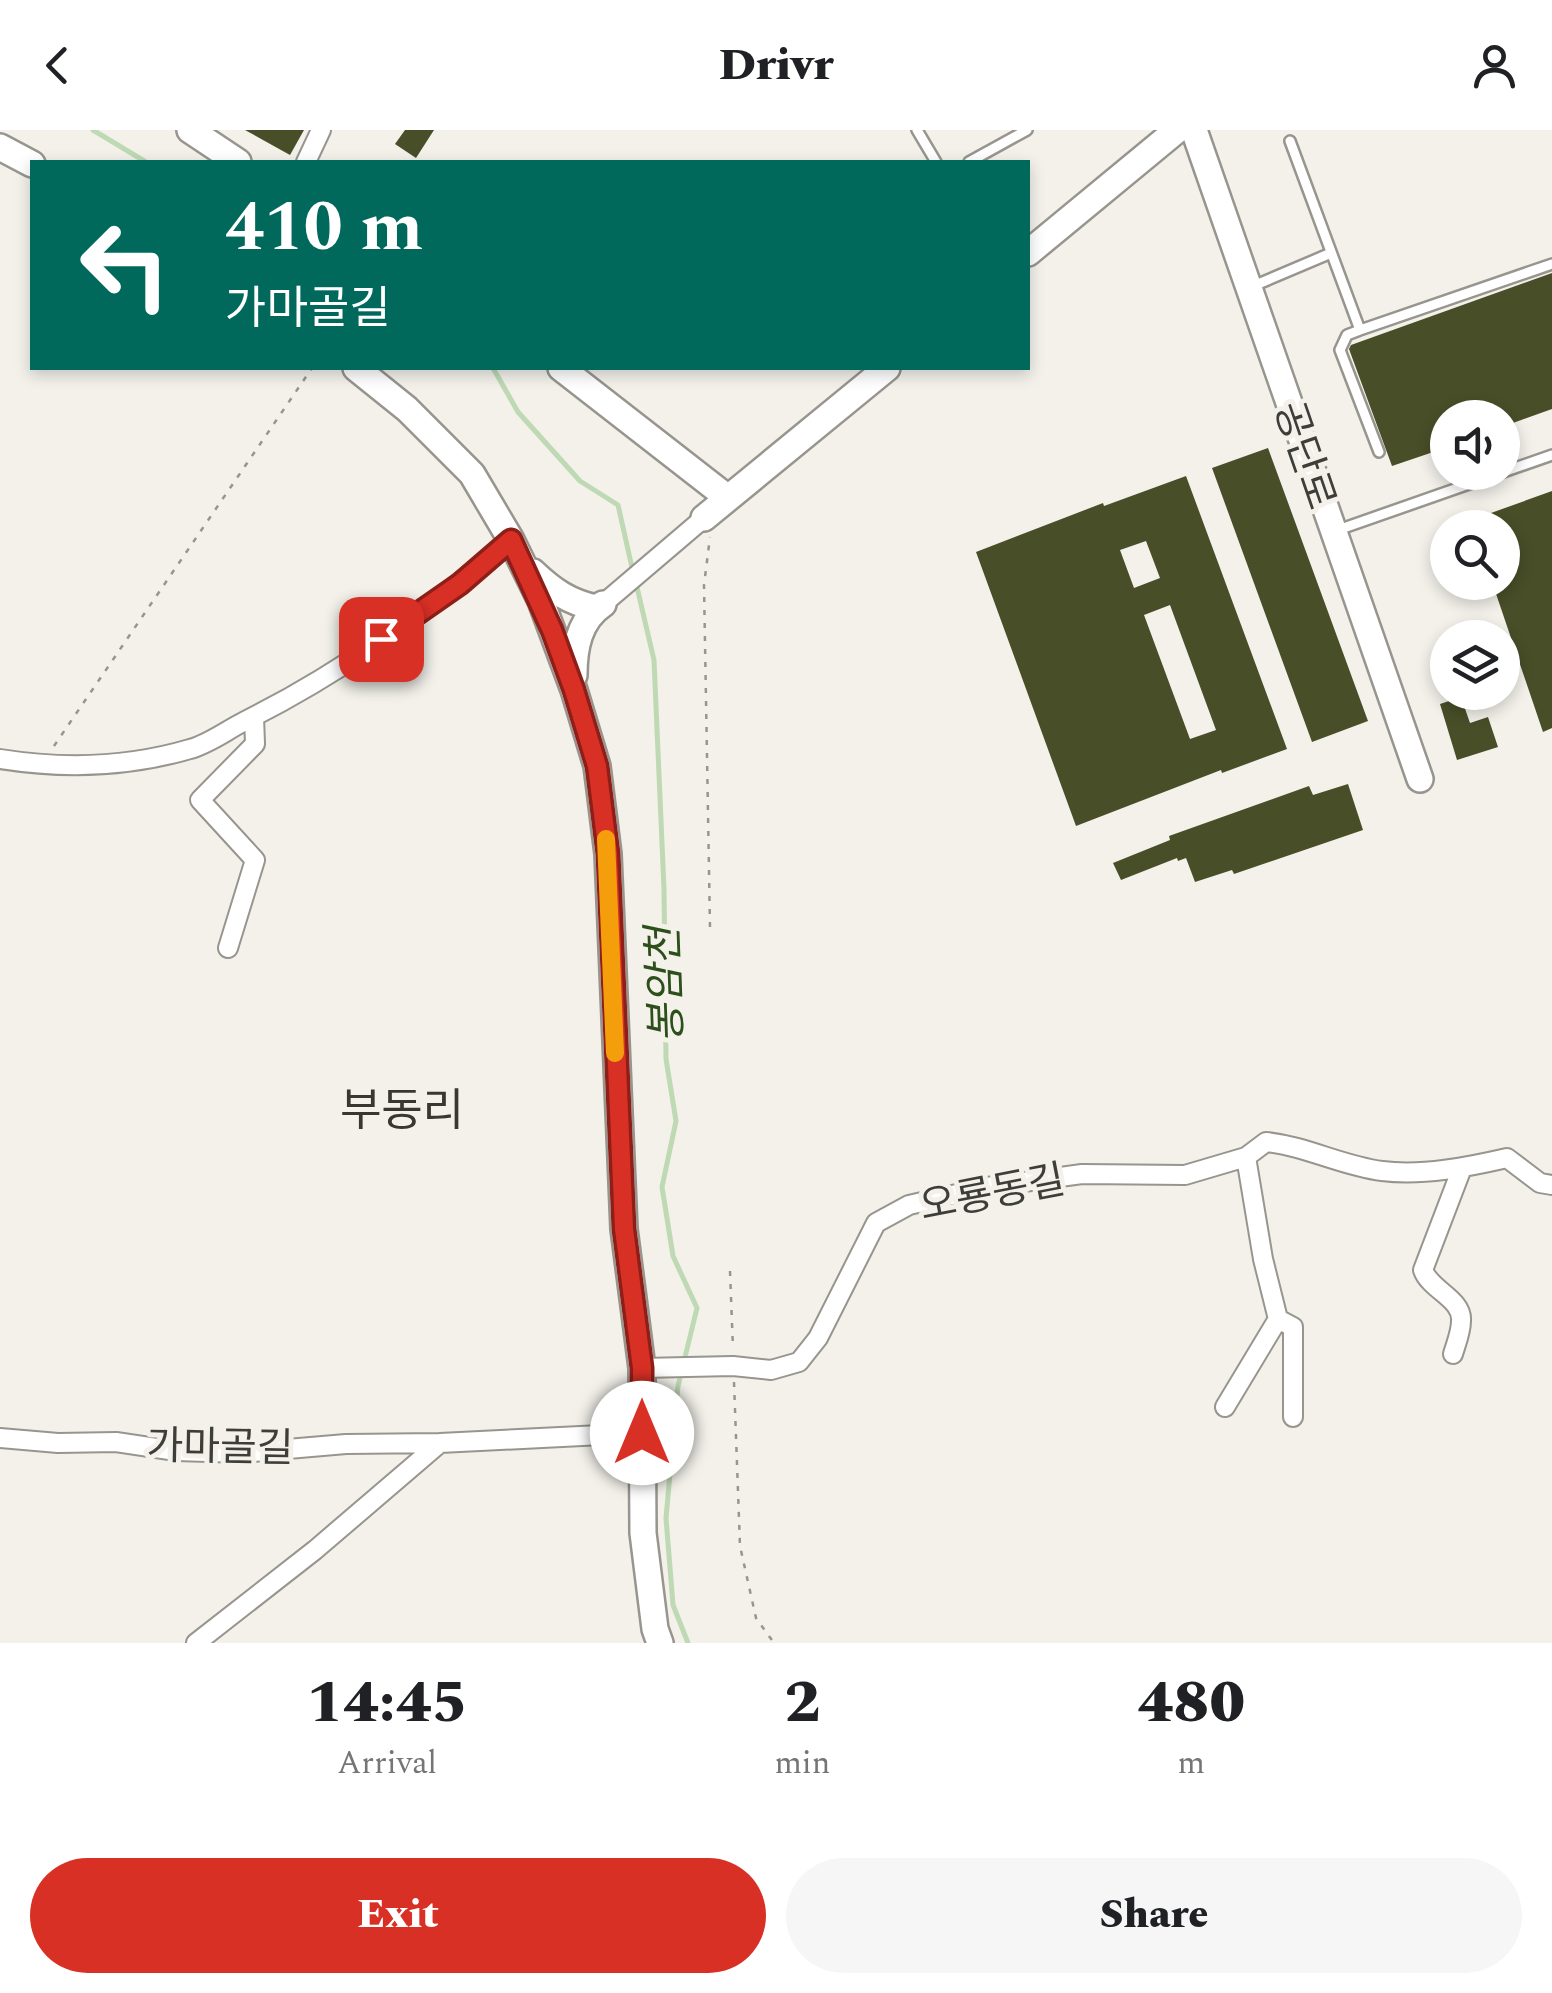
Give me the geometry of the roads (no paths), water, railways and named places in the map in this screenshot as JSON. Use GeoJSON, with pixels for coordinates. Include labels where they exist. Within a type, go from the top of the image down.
{"type":"FeatureCollection","features":[{"type":"Feature","properties":{"kind":"street"},"geometry":{"type":"LineString","coordinates":[[192,130],[235,160]]}},
{"type":"Feature","properties":{"kind":"street"},"geometry":{"type":"LineString","coordinates":[[307,160],[320,130]]}},
{"type":"Feature","properties":{"kind":"street"},"geometry":{"type":"LineString","coordinates":[[1030,250],[1177,130]]}},
{"type":"Feature","properties":{"kind":"street","name":"공단로"},"geometry":{"type":"LineString","coordinates":[[1194,130],[1420,779]]}},
{"type":"Feature","properties":{"kind":"street"},"geometry":{"type":"LineString","coordinates":[[0,146],[30,163]]}},
{"type":"Feature","properties":{"kind":"street"},"geometry":{"type":"LineString","coordinates":[[358,370],[406,409],[472,474],[540,601],[574,690],[597,766],[608,854],[624,1229],[652,1367],[635,1433],[643,1533],[660,1643]]}},
{"type":"Feature","properties":{"kind":"street"},"geometry":{"type":"LineString","coordinates":[[564,370],[728,498]]}},
{"type":"Feature","properties":{"kind":"street"},"geometry":{"type":"LineString","coordinates":[[574,690],[574,648],[600,606],[707,527],[728,498],[885,370]]}},
{"type":"Feature","properties":{"kind":"street"},"geometry":{"type":"LineString","coordinates":[[516,551],[553,592],[573,603],[600,606]]}},
{"type":"Feature","properties":{"kind":"street"},"geometry":{"type":"LineString","coordinates":[[0,759],[41,766],[88,766],[194,748],[291,698],[460,584],[516,551]]}},
{"type":"Feature","properties":{"kind":"street"},"geometry":{"type":"LineString","coordinates":[[228,948],[256,860],[200,800],[255,744],[254,717]]}},
{"type":"Feature","properties":{"kind":"street","name":"오룡동길"},"geometry":{"type":"LineString","coordinates":[[652,1367],[771,1370],[798,1362],[818,1338],[876,1223],[910,1204],[987,1186],[1082,1174],[1185,1175],[1246,1157],[1266,1142],[1296,1145],[1381,1171],[1462,1168],[1508,1158],[1540,1184],[1552,1184]]}},
{"type":"Feature","properties":{"kind":"street"},"geometry":{"type":"LineString","coordinates":[[1224,1407],[1278,1320],[1246,1157]]}},
{"type":"Feature","properties":{"kind":"street"},"geometry":{"type":"LineString","coordinates":[[1453,1354],[1462,1319],[1459,1307],[1427,1282],[1423,1270],[1462,1168]]}},
{"type":"Feature","properties":{"kind":"street"},"geometry":{"type":"LineString","coordinates":[[1278,1320],[1293,1327],[1293,1417]]}},
{"type":"Feature","properties":{"kind":"street","name":"가마골길"},"geometry":{"type":"LineString","coordinates":[[0,1438],[116,1442],[176,1452],[242,1453],[346,1444],[635,1433]]}},
{"type":"Feature","properties":{"kind":"street"},"geometry":{"type":"LineString","coordinates":[[196,1643],[440,1443]]}},
{"type":"Feature","properties":{"kind":"lane"},"geometry":{"type":"LineString","coordinates":[[918,130],[935,160]]}},
{"type":"Feature","properties":{"kind":"lane"},"geometry":{"type":"LineString","coordinates":[[974,160],[1027,130]]}},
{"type":"Feature","properties":{"kind":"lane"},"geometry":{"type":"LineString","coordinates":[[1290,141],[1360,330]]}},
{"type":"Feature","properties":{"kind":"lane"},"geometry":{"type":"LineString","coordinates":[[1249,288],[1331,254]]}},
{"type":"Feature","properties":{"kind":"lane"},"geometry":{"type":"LineString","coordinates":[[1379,452],[1340,350],[1347,335],[1552,264]]}},
{"type":"Feature","properties":{"kind":"lane"},"geometry":{"type":"LineString","coordinates":[[1333,532],[1552,455]]}},
{"type":"Feature","properties":{"kind":"waterway","name":"봉암천"},"geometry":{"type":"LineString","coordinates":[[93,130],[143,160]]}},
{"type":"Feature","properties":{"kind":"waterway","name":"봉암천"},"geometry":{"type":"LineString","coordinates":[[494,370],[518,412],[580,481],[618,505],[633,572]]}},
{"type":"Feature","properties":{"kind":"waterway","name":"봉암천"},"geometry":{"type":"LineString","coordinates":[[636,583],[654,660],[664,889],[666,1059],[676,1121],[662,1187],[673,1256],[697,1308],[678,1386],[666,1518],[673,1605],[688,1643]]}},
{"type":"Feature","properties":{"kind":"district","name":"부동리"},"geometry":{"type":"Point","coordinates":[402,1109]}}]}
